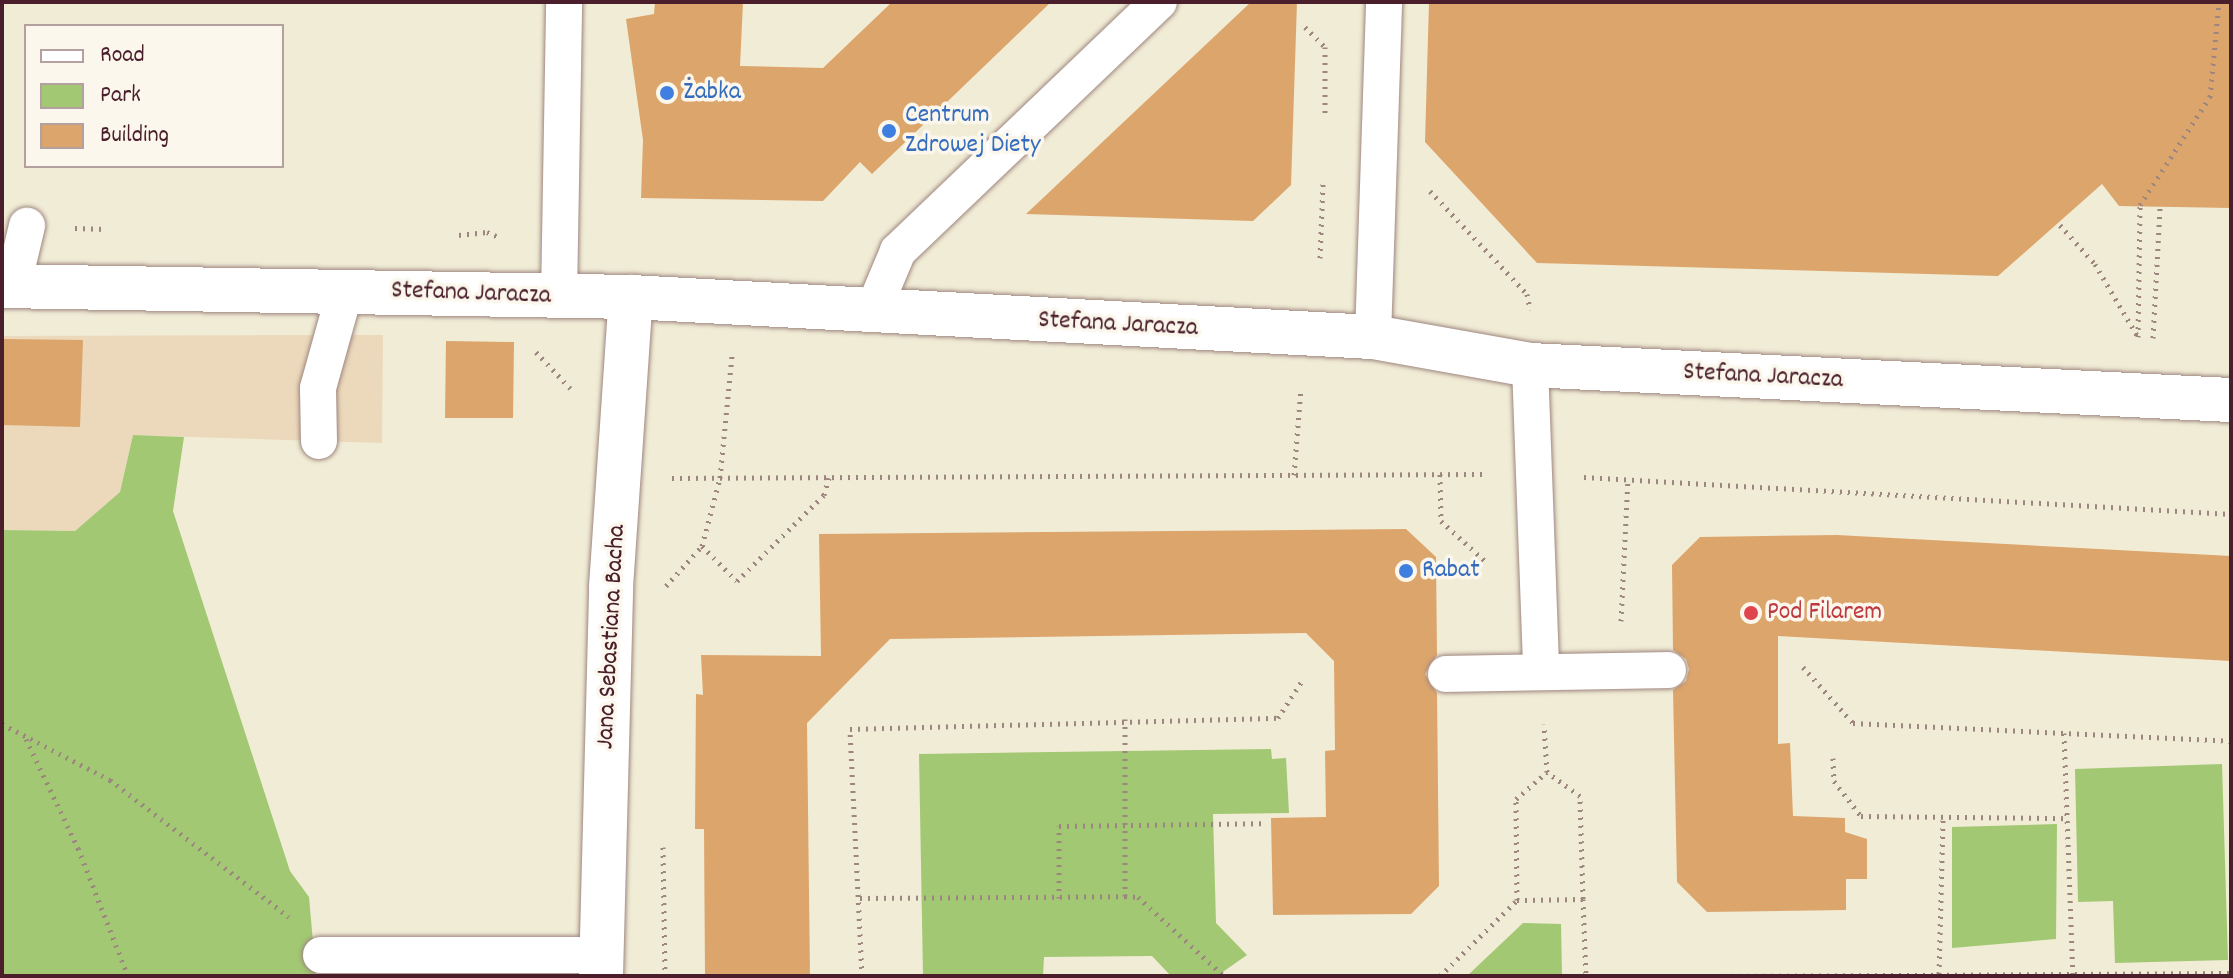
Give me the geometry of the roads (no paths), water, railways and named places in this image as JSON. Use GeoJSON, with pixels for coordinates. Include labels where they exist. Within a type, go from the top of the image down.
{"type":"FeatureCollection","features":[{"type":"Feature","properties":{"kind":"street","name":"Stefana Jaracza"},"geometry":{"type":"LineString","coordinates":[[7,286],[631,297],[872,313],[1373,337],[1530,365],[2231,400]]}},
{"type":"Feature","properties":{"kind":"street","name":"Jana Sebastiana Bacha"},"geometry":{"type":"LineString","coordinates":[[601,966],[611,587],[631,297]]}},
{"type":"Feature","properties":{"kind":"lane"},"geometry":{"type":"LineString","coordinates":[[559,297],[564,2]]}},
{"type":"Feature","properties":{"kind":"lane"},"geometry":{"type":"LineString","coordinates":[[872,313],[898,251],[1159,2]]}},
{"type":"Feature","properties":{"kind":"lane"},"geometry":{"type":"LineString","coordinates":[[1373,337],[1384,2]]}},
{"type":"Feature","properties":{"kind":"lane"},"geometry":{"type":"LineString","coordinates":[[7,286],[27,226]]}},
{"type":"Feature","properties":{"kind":"lane"},"geometry":{"type":"LineString","coordinates":[[319,441],[318,388],[345,291]]}},
{"type":"Feature","properties":{"kind":"lane"},"geometry":{"type":"LineString","coordinates":[[1530,365],[1541,671]]}},
{"type":"Feature","properties":{"kind":"lane"},"geometry":{"type":"LineString","coordinates":[[1446,674],[1668,670]]}},
{"type":"Feature","properties":{"kind":"lane"},"geometry":{"type":"LineString","coordinates":[[321,955],[601,966]]}},
{"type":"Feature","properties":{"kind":"place","name":"Żabka"},"geometry":{"type":"Point","coordinates":[667,93]}},
{"type":"Feature","properties":{"kind":"place","name":"Centrum Zdrowej Diety"},"geometry":{"type":"Point","coordinates":[889,131]}},
{"type":"Feature","properties":{"kind":"place","name":"Rabat"},"geometry":{"type":"Point","coordinates":[1406,571]}},
{"type":"Feature","properties":{"kind":"place","name":"Pod Filarem"},"geometry":{"type":"Point","coordinates":[1751,613]}}]}
